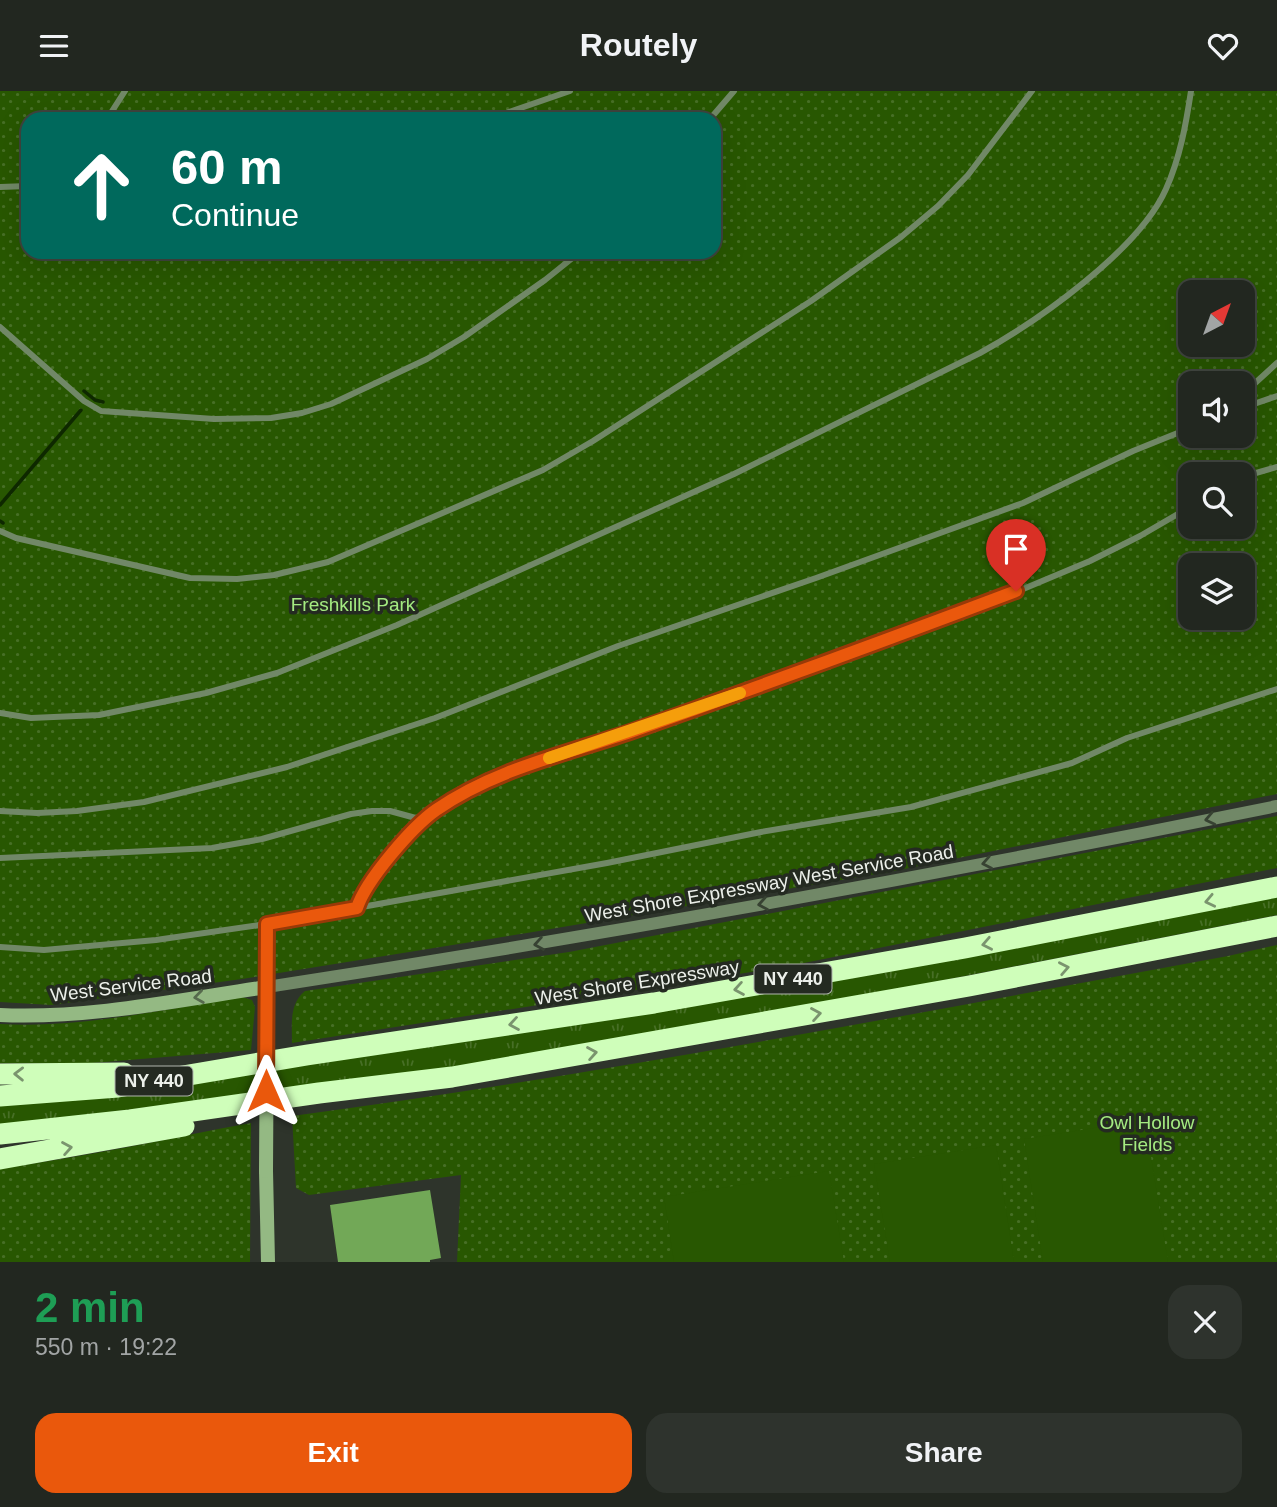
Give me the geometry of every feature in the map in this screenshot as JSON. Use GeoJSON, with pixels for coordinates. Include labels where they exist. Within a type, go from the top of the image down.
{"type":"FeatureCollection","features":[{"type":"Feature","properties":{"kind":"highway","name":"West Shore Expressway"},"geometry":{"type":"LineString","coordinates":[[0,1096],[118,1087],[307,1055],[641,1005],[1124,919],[1277,887]]}},
{"type":"Feature","properties":{"kind":"highway","name":"NY 440"},"geometry":{"type":"LineString","coordinates":[[0,1134],[130,1120],[452,1077],[969,986],[1277,926]]}},
{"type":"Feature","properties":{"kind":"highway"},"geometry":{"type":"LineString","coordinates":[[0,1074],[72,1075],[172,1070],[307,1055]]}},
{"type":"Feature","properties":{"kind":"highway"},"geometry":{"type":"LineString","coordinates":[[0,1160],[452,1077]]}},
{"type":"Feature","properties":{"kind":"street","name":"West Shore Expressway West Service Road"},"geometry":{"type":"LineString","coordinates":[[267,987],[631,928],[971,867],[1277,806]]}},
{"type":"Feature","properties":{"kind":"street"},"geometry":{"type":"LineString","coordinates":[[267,987],[268,1262]]}},
{"type":"Feature","properties":{"kind":"street","name":"West Service Road"},"geometry":{"type":"LineString","coordinates":[[0,1016],[30,1017],[109,1010],[267,987]]}},
{"type":"Feature","properties":{"kind":"lane"},"geometry":{"type":"LineString","coordinates":[[112,112],[125,91]]}},
{"type":"Feature","properties":{"kind":"lane"},"geometry":{"type":"LineString","coordinates":[[507,112],[570,91]]}},
{"type":"Feature","properties":{"kind":"lane"},"geometry":{"type":"LineString","coordinates":[[715,112],[734,91]]}},
{"type":"Feature","properties":{"kind":"lane"},"geometry":{"type":"LineString","coordinates":[[0,531],[16,538],[190,578],[222,579],[298,571],[400,533],[543,470],[575,453],[850,275],[920,223],[954,191],[985,155],[1032,91]]}},
{"type":"Feature","properties":{"kind":"lane"},"geometry":{"type":"LineString","coordinates":[[0,713],[31,718],[99,715],[206,693],[277,673],[397,625],[734,474],[980,353],[1048,309],[1101,266],[1139,230],[1158,202],[1172,174],[1191,91]]}},
{"type":"Feature","properties":{"kind":"lane"},"geometry":{"type":"LineString","coordinates":[[0,187],[21,186]]}},
{"type":"Feature","properties":{"kind":"lane"},"geometry":{"type":"LineString","coordinates":[[0,327],[84,401],[101,411],[214,419],[271,418],[302,413],[331,404],[427,359],[464,337],[571,259]]}},
{"type":"Feature","properties":{"kind":"lane"},"geometry":{"type":"LineString","coordinates":[[1255,383],[1277,363]]}},
{"type":"Feature","properties":{"kind":"lane"},"geometry":{"type":"LineString","coordinates":[[1255,404],[1277,396]]}},
{"type":"Feature","properties":{"kind":"lane"},"geometry":{"type":"LineString","coordinates":[[0,811],[77,811],[144,802],[287,767],[435,718],[618,646],[1023,503],[1132,451],[1178,433]]}},
{"type":"Feature","properties":{"kind":"lane"},"geometry":{"type":"LineString","coordinates":[[1255,473],[1277,467]]}},
{"type":"Feature","properties":{"kind":"lane"},"geometry":{"type":"LineString","coordinates":[[357,908],[367,886],[423,821],[438,809],[498,776],[818,666],[1016,591],[1090,561],[1178,514]]}},
{"type":"Feature","properties":{"kind":"lane"},"geometry":{"type":"LineString","coordinates":[[0,947],[44,950],[156,940],[267,924],[761,832],[911,807],[1072,763],[1127,738],[1277,688]]}},
{"type":"Feature","properties":{"kind":"lane"},"geometry":{"type":"LineString","coordinates":[[0,858],[212,848],[262,839],[351,814],[372,811],[390,810],[423,821]]}},
{"type":"Feature","properties":{"kind":"lane"},"geometry":{"type":"LineString","coordinates":[[267,924],[267,987]]}},
{"type":"Feature","properties":{"kind":"green space","name":"Freshkills Park"},"geometry":{"type":"Polygon","coordinates":[[[0,91],[1277,91],[1277,794],[894,871],[242,979],[51,1005],[0,1002],[0,91]]]}},
{"type":"Feature","properties":{"kind":"green space"},"geometry":{"type":"Polygon","coordinates":[[[1277,816],[1277,868],[784,967],[292,1043],[294,1008],[305,991],[569,952],[1277,816]]]}},
{"type":"Feature","properties":{"kind":"green space"},"geometry":{"type":"Polygon","coordinates":[[[1277,893],[1277,915],[883,992],[441,1070],[0,1126],[0,1106],[1277,893]]]}},
{"type":"Feature","properties":{"kind":"green space","name":"Owl Hollow Fields"},"geometry":{"type":"Polygon","coordinates":[[[1277,945],[1277,1262],[457,1262],[461,1175],[309,1195],[296,1188],[292,1116],[643,1062],[877,1021],[1277,945]]]}},
{"type":"Feature","properties":{"kind":"green space"},"geometry":{"type":"Polygon","coordinates":[[[242,997],[252,1000],[255,1007],[251,1050],[92,1063],[0,1063],[0,1024],[90,1021],[242,997]]]}},
{"type":"Feature","properties":{"kind":"green space"},"geometry":{"type":"Polygon","coordinates":[[[1145,1120],[1168,1262],[1043,1262],[1024,1139],[1145,1120]]]}},
{"type":"Feature","properties":{"kind":"green space"},"geometry":{"type":"Polygon","coordinates":[[[251,1123],[250,1262],[0,1262],[0,1168],[251,1123]]]}},
{"type":"Feature","properties":{"kind":"green space"},"geometry":{"type":"Polygon","coordinates":[[[996,1145],[1014,1262],[890,1262],[874,1164],[996,1145]]]}},
{"type":"Feature","properties":{"kind":"green space"},"geometry":{"type":"Polygon","coordinates":[[[829,1171],[844,1262],[674,1262],[664,1197],[829,1171]]]}},
{"type":"Feature","properties":{"kind":"building"},"geometry":{"type":"Polygon","coordinates":[[[430,1190],[441,1258],[430,1262],[338,1262],[330,1205],[430,1190]]]}},
{"type":"Feature","properties":{"kind":"waterway"},"geometry":{"type":"LineString","coordinates":[[84,391],[95,400],[103,402]]}},
{"type":"Feature","properties":{"kind":"waterway"},"geometry":{"type":"LineString","coordinates":[[0,505],[81,410]]}},
{"type":"Feature","properties":{"kind":"slow traffic"},"geometry":{"type":"LineString","coordinates":[[549,758],[740,693]]}},
{"type":"Feature","properties":{"kind":"route"},"geometry":{"type":"LineString","coordinates":[[266,1091],[267,924],[357,908],[367,886],[415,829],[438,809],[472,789],[516,769],[818,666],[1016,591]]}}]}
